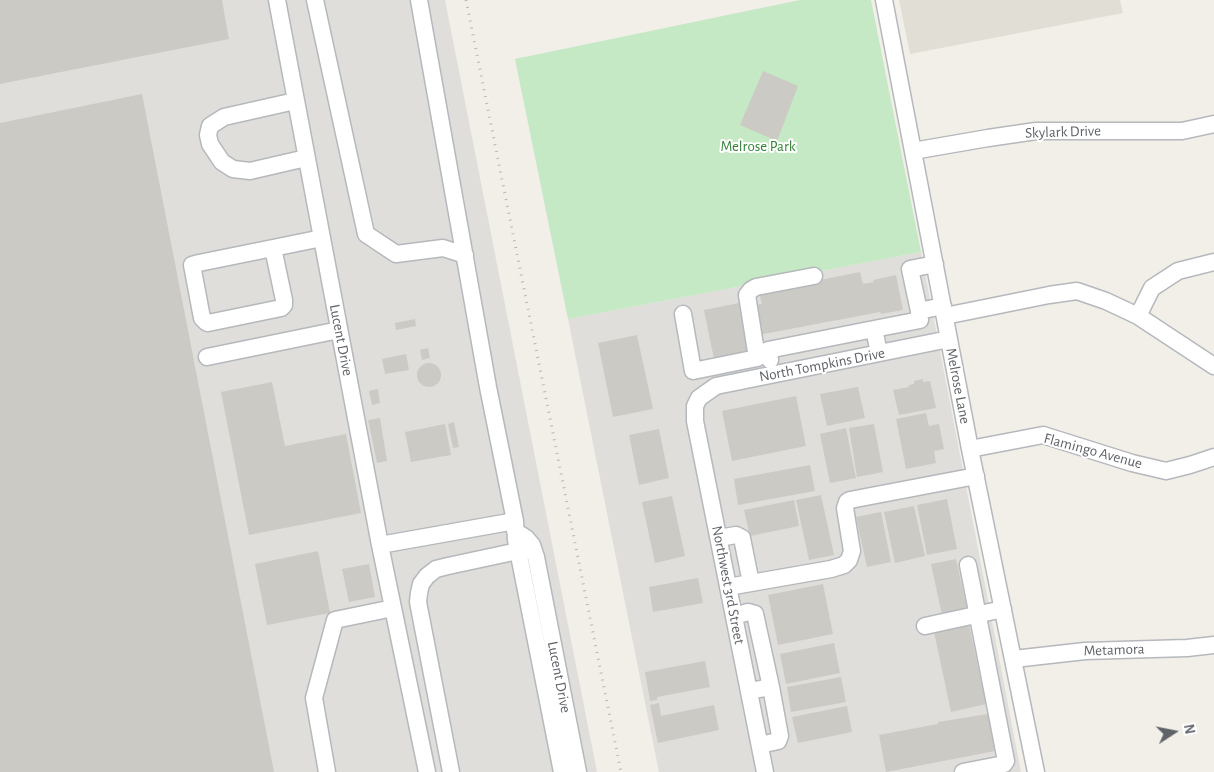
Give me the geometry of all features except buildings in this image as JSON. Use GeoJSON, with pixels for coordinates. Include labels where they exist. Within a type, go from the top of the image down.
{"type":"FeatureCollection","features":[{"type":"Feature","properties":{"kind":"street","name":"Lucent Drive"},"geometry":{"type":"LineString","coordinates":[[277,0],[380,545],[427,772]]}},
{"type":"Feature","properties":{"kind":"street"},"geometry":{"type":"LineString","coordinates":[[315,0],[366,234],[396,254],[442,248],[465,255]]}},
{"type":"Feature","properties":{"kind":"street"},"geometry":{"type":"LineString","coordinates":[[419,0],[518,551],[562,772]]}},
{"type":"Feature","properties":{"kind":"street","name":"Melrose Lane"},"geometry":{"type":"LineString","coordinates":[[884,0],[970,449],[1036,772]]}},
{"type":"Feature","properties":{"kind":"street"},"geometry":{"type":"LineString","coordinates":[[295,101],[224,117],[210,126],[208,135],[210,144],[222,162],[233,169],[250,171],[306,158]]}},
{"type":"Feature","properties":{"kind":"street","name":"Skylark Drive"},"geometry":{"type":"LineString","coordinates":[[913,151],[1036,131],[1182,131],[1214,124]]}},
{"type":"Feature","properties":{"kind":"street"},"geometry":{"type":"LineString","coordinates":[[273,248],[284,304],[281,308],[206,322],[202,318],[192,265],[273,248],[322,238]]}},
{"type":"Feature","properties":{"kind":"street"},"geometry":{"type":"LineString","coordinates":[[1138,316],[1152,288],[1178,272],[1214,262]]}},
{"type":"Feature","properties":{"kind":"street"},"geometry":{"type":"LineString","coordinates":[[683,314],[693,371],[741,362],[763,354],[819,340],[920,320],[910,269],[935,264]]}},
{"type":"Feature","properties":{"kind":"street"},"geometry":{"type":"LineString","coordinates":[[772,375],[763,354],[747,295],[756,287],[814,276]]}},
{"type":"Feature","properties":{"kind":"street"},"geometry":{"type":"LineString","coordinates":[[919,311],[944,311],[1077,291],[1106,301],[1138,316],[1214,366]]}},
{"type":"Feature","properties":{"kind":"street"},"geometry":{"type":"LineString","coordinates":[[874,329],[879,353]]}},
{"type":"Feature","properties":{"kind":"street"},"geometry":{"type":"LineString","coordinates":[[207,357],[339,330]]}},
{"type":"Feature","properties":{"kind":"street","name":"North Tompkins Drive"},"geometry":{"type":"LineString","coordinates":[[699,398],[716,386],[949,339]]}},
{"type":"Feature","properties":{"kind":"street"},"geometry":{"type":"LineString","coordinates":[[819,340],[823,365]]}},
{"type":"Feature","properties":{"kind":"street"},"geometry":{"type":"LineString","coordinates":[[741,362],[745,380]]}},
{"type":"Feature","properties":{"kind":"street"},"geometry":{"type":"LineString","coordinates":[[712,367],[716,386]]}},
{"type":"Feature","properties":{"kind":"street","name":"Northwest 3rd Street"},"geometry":{"type":"LineString","coordinates":[[699,398],[696,406],[695,420],[765,772]]}},
{"type":"Feature","properties":{"kind":"street","name":"Flamingo Avenue"},"geometry":{"type":"LineString","coordinates":[[970,449],[1043,435],[1132,463],[1166,471],[1214,457]]}},
{"type":"Feature","properties":{"kind":"street"},"geometry":{"type":"LineString","coordinates":[[728,587],[831,569],[844,565],[849,560],[852,552],[845,508],[850,500],[976,476]]}},
{"type":"Feature","properties":{"kind":"street","name":"Lucent Drive"},"geometry":{"type":"LineString","coordinates":[[515,526],[532,545],[536,557],[578,772]]}},
{"type":"Feature","properties":{"kind":"street"},"geometry":{"type":"LineString","coordinates":[[380,545],[515,526]]}},
{"type":"Feature","properties":{"kind":"street"},"geometry":{"type":"LineString","coordinates":[[719,538],[736,535],[742,538],[751,583]]}},
{"type":"Feature","properties":{"kind":"street"},"geometry":{"type":"LineString","coordinates":[[451,772],[418,602],[419,593],[427,576],[436,570],[518,551]]}},
{"type":"Feature","properties":{"kind":"street"},"geometry":{"type":"LineString","coordinates":[[722,558],[745,553]]}},
{"type":"Feature","properties":{"kind":"street"},"geometry":{"type":"LineString","coordinates":[[966,772],[1004,764],[1006,761],[968,565]]}},
{"type":"Feature","properties":{"kind":"street"},"geometry":{"type":"LineString","coordinates":[[327,772],[314,698],[335,620],[393,608]]}},
{"type":"Feature","properties":{"kind":"street"},"geometry":{"type":"LineString","coordinates":[[925,626],[1003,609]]}},
{"type":"Feature","properties":{"kind":"street"},"geometry":{"type":"LineString","coordinates":[[734,616],[748,612],[755,614],[771,687],[780,736],[778,741],[760,745]]}},
{"type":"Feature","properties":{"kind":"street","name":"Metamora"},"geometry":{"type":"LineString","coordinates":[[1014,659],[1085,651],[1214,646]]}},
{"type":"Feature","properties":{"kind":"street"},"geometry":{"type":"LineString","coordinates":[[749,692],[771,687]]}},
{"type":"Feature","properties":{"kind":"shaded area"},"geometry":{"type":"Polygon","coordinates":[[[0,0],[445,0],[597,772],[0,772],[0,0]]]}},
{"type":"Feature","properties":{"kind":"shaded area"},"geometry":{"type":"Polygon","coordinates":[[[899,0],[1120,0],[1123,13],[910,54],[899,0]]]}},
{"type":"Feature","properties":{"kind":"shaded area"},"geometry":{"type":"Polygon","coordinates":[[[921,252],[1021,772],[659,772],[568,319],[921,252]]]}},
{"type":"Feature","properties":{"kind":"green space","name":"Melrose Park"},"geometry":{"type":"Polygon","coordinates":[[[800,0],[871,0],[921,252],[568,319],[515,59],[800,0]]]}},
{"type":"Feature","properties":{"kind":"railway"},"geometry":{"type":"LineString","coordinates":[[466,0],[621,772]]}}]}
